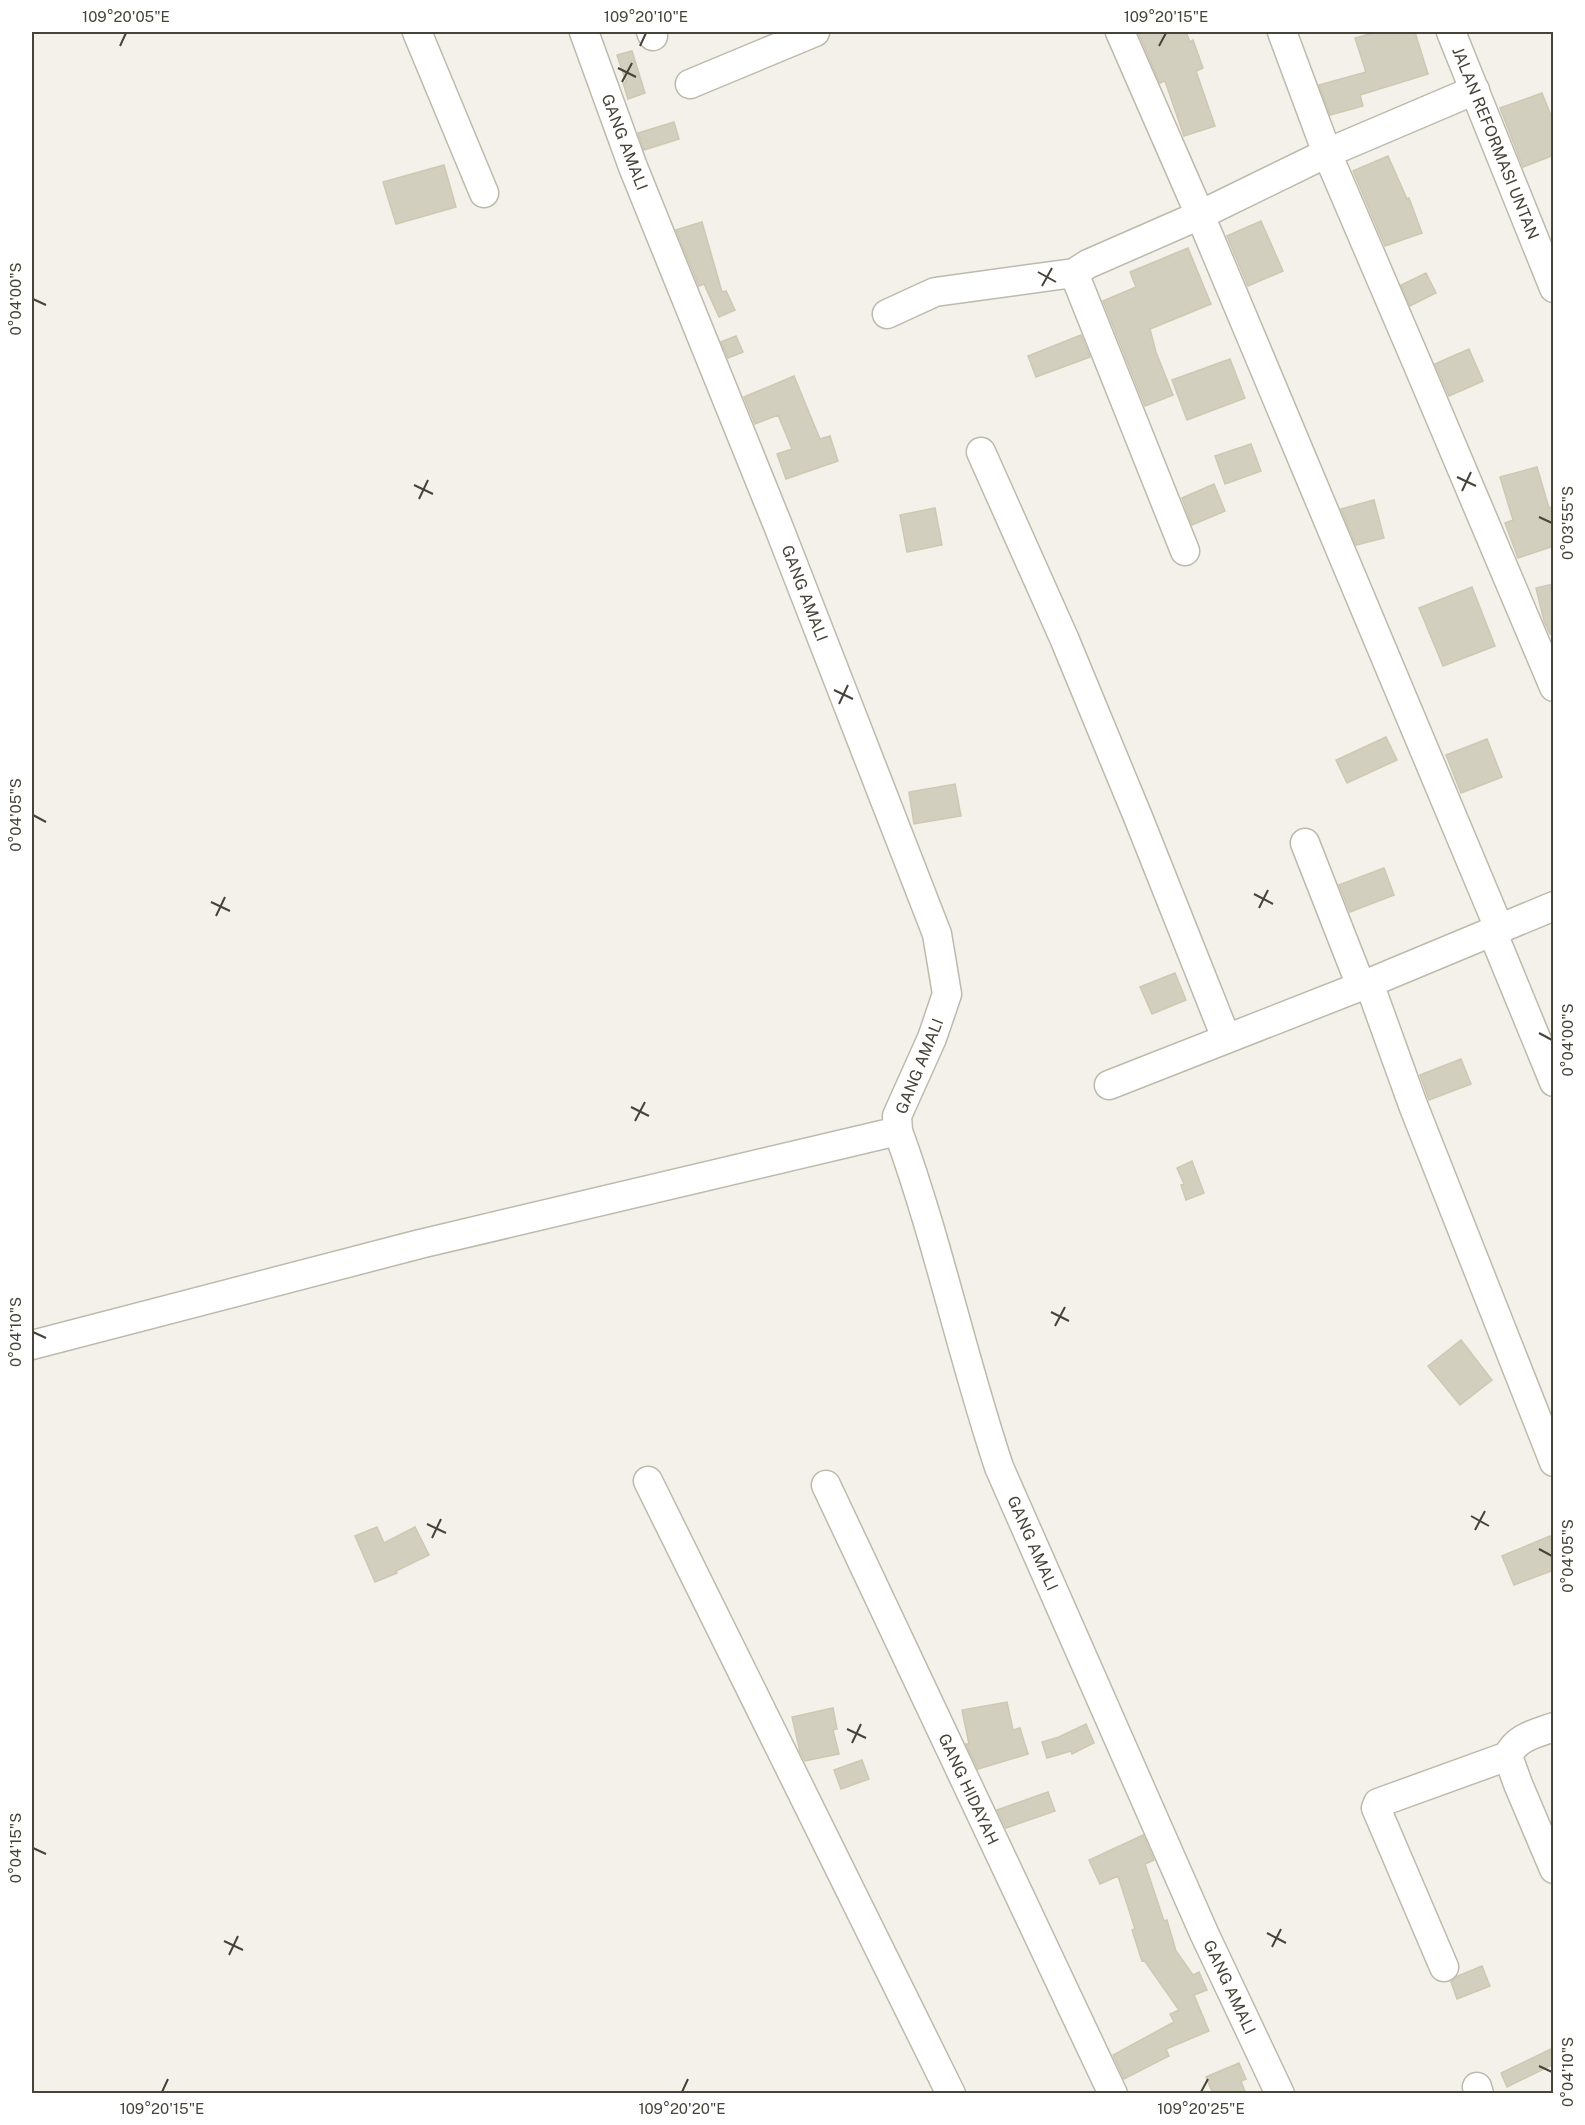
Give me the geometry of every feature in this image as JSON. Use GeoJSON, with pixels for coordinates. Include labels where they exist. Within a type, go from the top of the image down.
{"type":"FeatureCollection","features":[{"type":"Feature","properties":{"kind":"street"},"geometry":{"type":"LineString","coordinates":[[417,32],[484,193]]}},
{"type":"Feature","properties":{"kind":"street","name":"GANG AMALI"},"geometry":{"type":"LineString","coordinates":[[584,32],[633,167],[784,539],[937,934],[947,994],[932,1038],[897,1116],[898,1131],[952,1308],[976,1399],[999,1467],[1204,1933],[1280,2094]]}},
{"type":"Feature","properties":{"kind":"street"},"geometry":{"type":"LineString","coordinates":[[690,84],[815,32]]}},
{"type":"Feature","properties":{"kind":"street"},"geometry":{"type":"LineString","coordinates":[[1120,32],[1200,215],[1496,929],[1554,1082]]}},
{"type":"Feature","properties":{"kind":"street"},"geometry":{"type":"LineString","coordinates":[[1282,32],[1327,153],[1554,687]]}},
{"type":"Feature","properties":{"kind":"street","name":"JALAN REFORMASI UNTAN"},"geometry":{"type":"LineString","coordinates":[[1451,32],[1554,288]]}},
{"type":"Feature","properties":{"kind":"street"},"geometry":{"type":"LineString","coordinates":[[887,314],[936,292],[1074,273],[1088,264],[1200,215],[1327,153],[1475,90]]}},
{"type":"Feature","properties":{"kind":"street"},"geometry":{"type":"LineString","coordinates":[[1074,273],[1185,551]]}},
{"type":"Feature","properties":{"kind":"street"},"geometry":{"type":"LineString","coordinates":[[981,452],[1064,638],[1226,1038]]}},
{"type":"Feature","properties":{"kind":"street"},"geometry":{"type":"LineString","coordinates":[[1305,843],[1365,985],[1554,1462]]}},
{"type":"Feature","properties":{"kind":"street"},"geometry":{"type":"LineString","coordinates":[[1109,1084],[1365,985],[1554,906]]}},
{"type":"Feature","properties":{"kind":"street"},"geometry":{"type":"LineString","coordinates":[[32,1345],[420,1244],[898,1131]]}},
{"type":"Feature","properties":{"kind":"street"},"geometry":{"type":"LineString","coordinates":[[648,1481],[951,2094]]}},
{"type":"Feature","properties":{"kind":"street","name":"GANG HIDAYAH"},"geometry":{"type":"LineString","coordinates":[[826,1485],[1113,2094]]}},
{"type":"Feature","properties":{"kind":"street"},"geometry":{"type":"LineString","coordinates":[[1554,1726],[1513,1745],[1508,1756],[1554,1869]]}},
{"type":"Feature","properties":{"kind":"street"},"geometry":{"type":"LineString","coordinates":[[1444,1967],[1376,1808],[1378,1803],[1508,1756]]}},
{"type":"Feature","properties":{"kind":"building"},"geometry":{"type":"Polygon","coordinates":[[[1138,32],[1186,32],[1190,42],[1193,40],[1203,68],[1196,71],[1215,126],[1184,136],[1165,81],[1160,83],[1138,32]]]}},
{"type":"Feature","properties":{"kind":"building"},"geometry":{"type":"Polygon","coordinates":[[[1377,32],[1415,32],[1428,74],[1360,95],[1363,106],[1330,115],[1319,85],[1366,72],[1355,38],[1377,32]]]}},
{"type":"Feature","properties":{"kind":"building"},"geometry":{"type":"Polygon","coordinates":[[[632,51],[645,93],[628,99],[623,83],[626,82],[617,55],[632,51]]]}},
{"type":"Feature","properties":{"kind":"building"},"geometry":{"type":"Polygon","coordinates":[[[1542,93],[1554,123],[1554,155],[1523,167],[1500,108],[1542,93]]]}},
{"type":"Feature","properties":{"kind":"building"},"geometry":{"type":"Polygon","coordinates":[[[674,122],[679,139],[644,150],[638,133],[674,122]]]}},
{"type":"Feature","properties":{"kind":"building"},"geometry":{"type":"Polygon","coordinates":[[[1388,156],[1407,199],[1409,198],[1422,233],[1385,246],[1353,171],[1388,156]]]}},
{"type":"Feature","properties":{"kind":"building"},"geometry":{"type":"Polygon","coordinates":[[[444,165],[456,207],[396,224],[383,182],[444,165]]]}},
{"type":"Feature","properties":{"kind":"building"},"geometry":{"type":"Polygon","coordinates":[[[1261,221],[1283,271],[1248,286],[1227,236],[1261,221]]]}},
{"type":"Feature","properties":{"kind":"building"},"geometry":{"type":"Polygon","coordinates":[[[702,222],[722,292],[726,291],[735,310],[719,317],[704,284],[699,286],[676,230],[702,222]]]}},
{"type":"Feature","properties":{"kind":"building"},"geometry":{"type":"Polygon","coordinates":[[[1188,248],[1211,304],[1150,329],[1156,352],[1173,395],[1145,406],[1103,301],[1136,287],[1130,272],[1188,248]]]}},
{"type":"Feature","properties":{"kind":"building"},"geometry":{"type":"Polygon","coordinates":[[[1426,273],[1436,293],[1410,306],[1401,285],[1426,273]]]}},
{"type":"Feature","properties":{"kind":"building"},"geometry":{"type":"Polygon","coordinates":[[[1081,335],[1090,357],[1036,377],[1028,356],[1081,335]]]}},
{"type":"Feature","properties":{"kind":"building"},"geometry":{"type":"Polygon","coordinates":[[[736,336],[743,352],[728,358],[721,342],[736,336]]]}},
{"type":"Feature","properties":{"kind":"building"},"geometry":{"type":"Polygon","coordinates":[[[1469,349],[1483,381],[1449,396],[1435,364],[1469,349]]]}},
{"type":"Feature","properties":{"kind":"building"},"geometry":{"type":"Polygon","coordinates":[[[1230,359],[1245,398],[1187,420],[1172,380],[1230,359]]]}},
{"type":"Feature","properties":{"kind":"building"},"geometry":{"type":"Polygon","coordinates":[[[794,376],[820,439],[830,436],[838,461],[786,479],[777,454],[792,449],[778,415],[755,424],[744,397],[794,376]]]}},
{"type":"Feature","properties":{"kind":"building"},"geometry":{"type":"Polygon","coordinates":[[[1251,444],[1261,471],[1225,484],[1215,456],[1251,444]]]}},
{"type":"Feature","properties":{"kind":"building"},"geometry":{"type":"Polygon","coordinates":[[[1537,467],[1549,508],[1554,506],[1554,546],[1518,558],[1505,523],[1513,520],[1500,477],[1537,467]]]}},
{"type":"Feature","properties":{"kind":"building"},"geometry":{"type":"Polygon","coordinates":[[[1214,484],[1225,511],[1192,525],[1182,498],[1214,484]]]}},
{"type":"Feature","properties":{"kind":"building"},"geometry":{"type":"Polygon","coordinates":[[[1374,500],[1384,538],[1356,545],[1341,509],[1374,500]]]}},
{"type":"Feature","properties":{"kind":"building"},"geometry":{"type":"Polygon","coordinates":[[[935,508],[942,545],[907,552],[900,515],[935,508]]]}},
{"type":"Feature","properties":{"kind":"building"},"geometry":{"type":"Polygon","coordinates":[[[1554,584],[1554,634],[1550,634],[1544,621],[1536,588],[1554,584]]]}},
{"type":"Feature","properties":{"kind":"building"},"geometry":{"type":"Polygon","coordinates":[[[1472,587],[1495,646],[1443,666],[1419,608],[1472,587]]]}},
{"type":"Feature","properties":{"kind":"building"},"geometry":{"type":"Polygon","coordinates":[[[1386,737],[1397,760],[1347,783],[1336,760],[1386,737]]]}},
{"type":"Feature","properties":{"kind":"building"},"geometry":{"type":"Polygon","coordinates":[[[1487,739],[1502,777],[1461,793],[1446,755],[1487,739]]]}},
{"type":"Feature","properties":{"kind":"building"},"geometry":{"type":"Polygon","coordinates":[[[955,784],[961,816],[914,824],[909,792],[955,784]]]}},
{"type":"Feature","properties":{"kind":"building"},"geometry":{"type":"Polygon","coordinates":[[[1384,868],[1394,895],[1350,912],[1339,885],[1384,868]]]}},
{"type":"Feature","properties":{"kind":"building"},"geometry":{"type":"Polygon","coordinates":[[[1175,973],[1186,1000],[1152,1014],[1140,987],[1175,973]]]}},
{"type":"Feature","properties":{"kind":"building"},"geometry":{"type":"Polygon","coordinates":[[[1461,1059],[1471,1084],[1429,1100],[1420,1075],[1461,1059]]]}},
{"type":"Feature","properties":{"kind":"building"},"geometry":{"type":"Polygon","coordinates":[[[1192,1161],[1204,1193],[1186,1200],[1181,1185],[1184,1184],[1177,1168],[1192,1161]]]}},
{"type":"Feature","properties":{"kind":"building"},"geometry":{"type":"Polygon","coordinates":[[[1461,1340],[1492,1380],[1460,1405],[1428,1366],[1461,1340]]]}},
{"type":"Feature","properties":{"kind":"building"},"geometry":{"type":"Polygon","coordinates":[[[377,1527],[384,1543],[415,1527],[429,1555],[375,1582],[355,1536],[377,1527]]]}},
{"type":"Feature","properties":{"kind":"building"},"geometry":{"type":"Polygon","coordinates":[[[1550,1536],[1554,1546],[1554,1570],[1514,1585],[1502,1556],[1550,1536]]]}},
{"type":"Feature","properties":{"kind":"building"},"geometry":{"type":"Polygon","coordinates":[[[1007,1702],[1013,1730],[1020,1728],[1028,1754],[978,1769],[966,1744],[969,1744],[962,1710],[1007,1702]]]}},
{"type":"Feature","properties":{"kind":"building"},"geometry":{"type":"Polygon","coordinates":[[[833,1708],[837,1729],[833,1730],[839,1754],[805,1761],[800,1752],[792,1717],[833,1708]]]}},
{"type":"Feature","properties":{"kind":"building"},"geometry":{"type":"Polygon","coordinates":[[[1086,1724],[1094,1743],[1072,1754],[1071,1751],[1047,1758],[1042,1742],[1059,1737],[1086,1724]]]}},
{"type":"Feature","properties":{"kind":"building"},"geometry":{"type":"Polygon","coordinates":[[[862,1760],[869,1779],[841,1789],[834,1770],[862,1760]]]}},
{"type":"Feature","properties":{"kind":"building"},"geometry":{"type":"Polygon","coordinates":[[[1048,1792],[1055,1811],[1006,1828],[997,1810],[1048,1792]]]}},
{"type":"Feature","properties":{"kind":"building"},"geometry":{"type":"Polygon","coordinates":[[[1143,1835],[1154,1860],[1145,1864],[1164,1921],[1167,1920],[1176,1951],[1193,1975],[1199,1972],[1207,1990],[1194,1995],[1209,2031],[1166,2049],[1169,2056],[1124,2079],[1113,2055],[1174,2022],[1170,2014],[1179,2010],[1144,1960],[1142,1961],[1132,1930],[1135,1929],[1118,1876],[1100,1884],[1089,1860],[1143,1835]]]}},
{"type":"Feature","properties":{"kind":"building"},"geometry":{"type":"Polygon","coordinates":[[[1482,1966],[1490,1986],[1457,1999],[1451,1982],[1458,1976],[1482,1966]]]}},
{"type":"Feature","properties":{"kind":"building"},"geometry":{"type":"Polygon","coordinates":[[[1551,2049],[1554,2054],[1554,2064],[1507,2087],[1501,2073],[1551,2049]]]}},
{"type":"Feature","properties":{"kind":"building"},"geometry":{"type":"Polygon","coordinates":[[[1239,2063],[1246,2079],[1241,2081],[1246,2094],[1213,2094],[1206,2077],[1239,2063]]]}}]}
